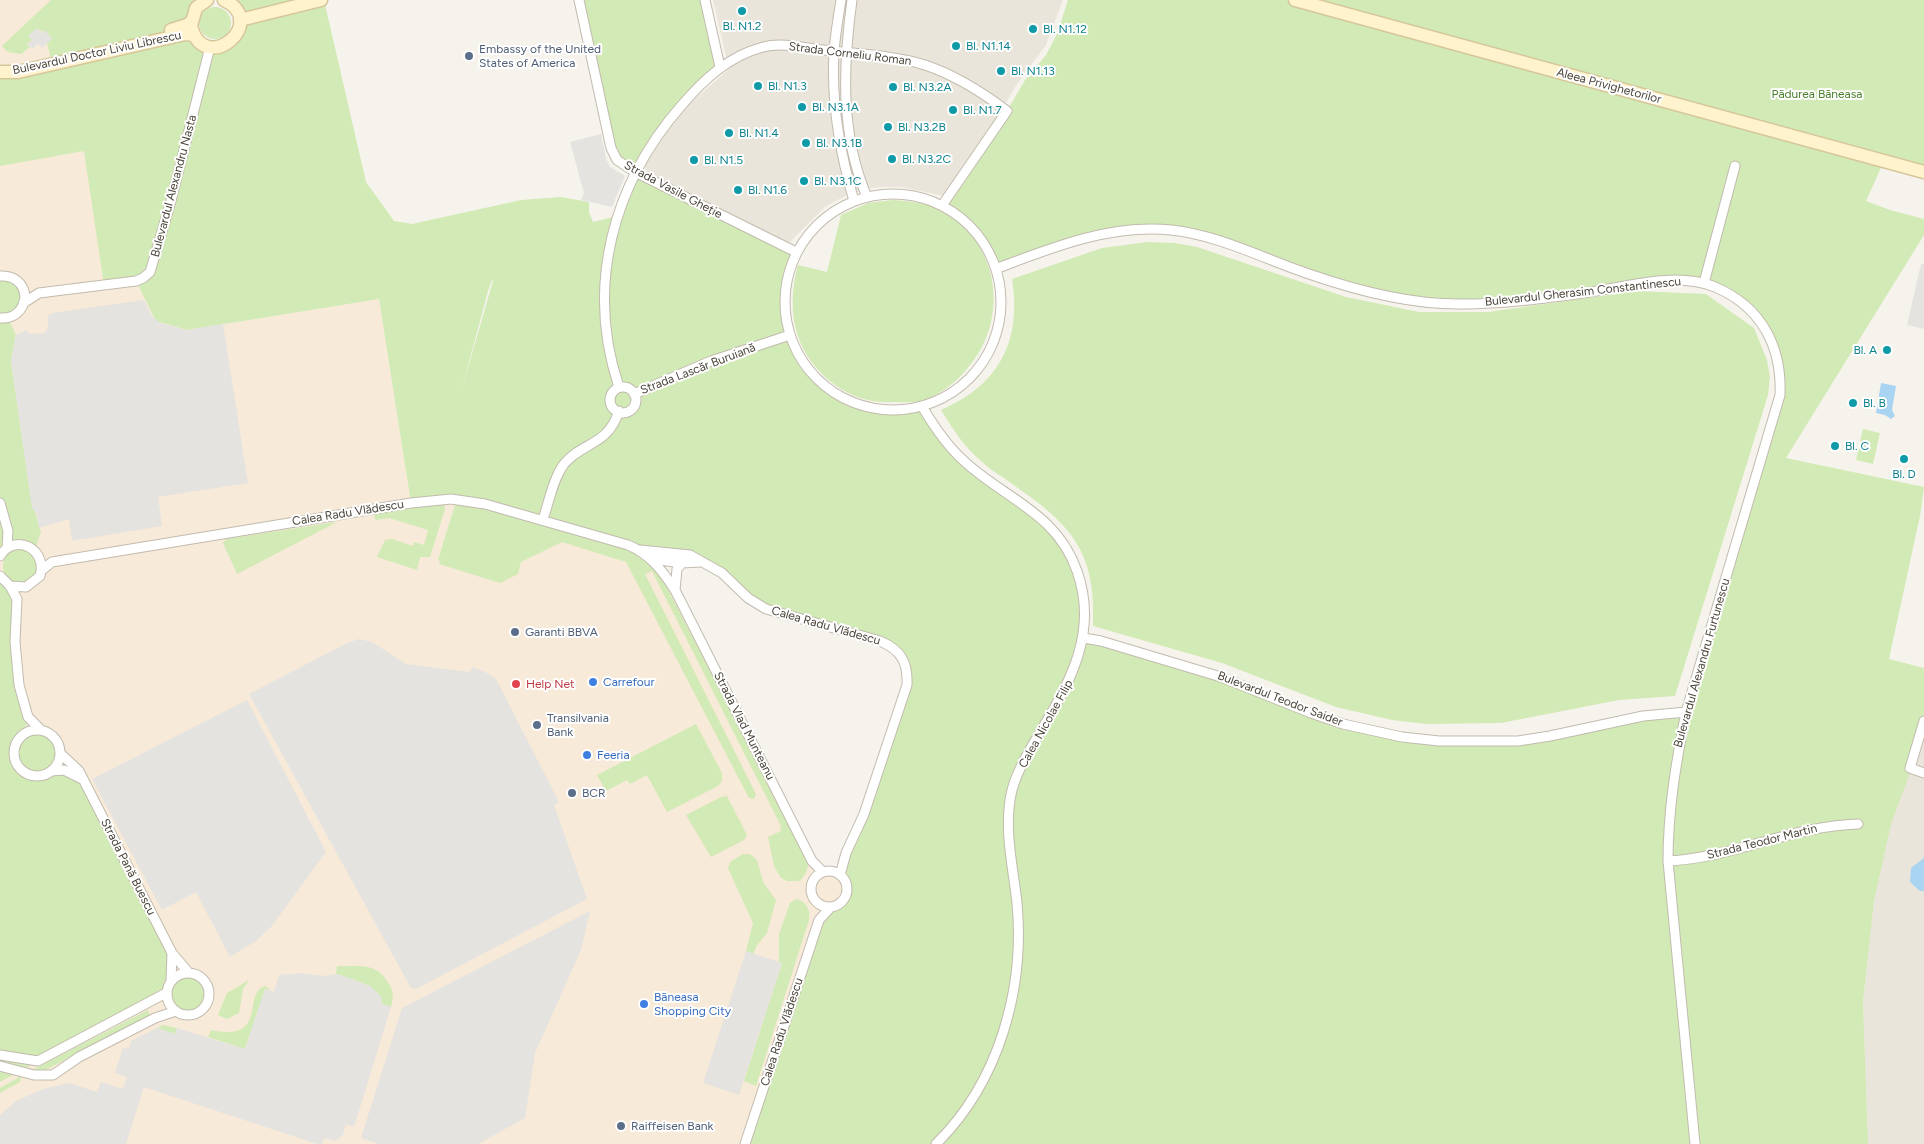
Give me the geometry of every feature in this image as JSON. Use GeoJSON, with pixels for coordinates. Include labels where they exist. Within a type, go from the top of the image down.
{"type":"FeatureCollection","features":[{"type":"Feature","properties":{"kind":"street"},"geometry":{"type":"LineString","coordinates":[[207,0],[196,8],[191,22],[194,35],[203,44],[210,47],[220,47],[232,40],[237,34],[240,20],[236,9],[224,0]]}},
{"type":"Feature","properties":{"kind":"street"},"geometry":{"type":"LineString","coordinates":[[240,20],[321,0]]}},
{"type":"Feature","properties":{"kind":"street","name":"Strada Vasile Gheție"},"geometry":{"type":"LineString","coordinates":[[579,0],[611,148],[617,160],[635,172],[796,252]]}},
{"type":"Feature","properties":{"kind":"street"},"geometry":{"type":"LineString","coordinates":[[705,0],[720,67]]}},
{"type":"Feature","properties":{"kind":"street"},"geometry":{"type":"LineString","coordinates":[[841,0],[834,51],[836,116],[854,201]]}},
{"type":"Feature","properties":{"kind":"street"},"geometry":{"type":"LineString","coordinates":[[852,0],[845,53],[845,96],[849,135],[858,174],[867,197]]}},
{"type":"Feature","properties":{"kind":"street","name":"Aleea Privighetorilor"},"geometry":{"type":"LineString","coordinates":[[1295,0],[1924,172]]}},
{"type":"Feature","properties":{"kind":"street","name":"Bulevardul Doctor Liviu Librescu"},"geometry":{"type":"LineString","coordinates":[[0,70],[173,30],[191,22]]}},
{"type":"Feature","properties":{"kind":"street","name":"Bulevardul Doctor Liviu Librescu"},"geometry":{"type":"LineString","coordinates":[[0,70],[18,72],[185,34],[194,35]]}},
{"type":"Feature","properties":{"kind":"street","name":"Strada Corneliu Roman"},"geometry":{"type":"LineString","coordinates":[[619,387],[610,345],[605,284],[617,216],[635,172],[654,138],[693,92],[720,67],[751,51],[776,45],[924,64],[964,82],[1007,111],[943,204]]}},
{"type":"Feature","properties":{"kind":"street","name":"Bulevardul Alexandru Nasta"},"geometry":{"type":"LineString","coordinates":[[0,318],[14,316],[25,302],[39,293],[136,281],[150,272],[210,47]]}},
{"type":"Feature","properties":{"kind":"street"},"geometry":{"type":"LineString","coordinates":[[1704,283],[1735,166]]}},
{"type":"Feature","properties":{"kind":"street"},"geometry":{"type":"LineString","coordinates":[[893,193],[914,195],[943,204],[973,228],[990,250],[998,268],[1000,320],[988,353],[971,376],[955,391],[923,408],[886,410],[864,407],[845,400],[825,387],[809,371],[790,335],[785,311],[786,283],[796,252],[808,234],[834,211],[867,197],[893,193]]}},
{"type":"Feature","properties":{"kind":"street","name":"Bulevardul Gherasim Constantinescu"},"geometry":{"type":"LineString","coordinates":[[998,268],[1094,235],[1142,229],[1171,230],[1195,234],[1353,288],[1430,303],[1504,303],[1661,281],[1704,283]]}},
{"type":"Feature","properties":{"kind":"street"},"geometry":{"type":"LineString","coordinates":[[0,276],[12,277],[22,285],[39,293]]}},
{"type":"Feature","properties":{"kind":"street","name":"Bulevardul Alexandru Furtunescu"},"geometry":{"type":"LineString","coordinates":[[1695,1144],[1668,861],[1668,827],[1674,775],[1686,712],[1780,396],[1781,372],[1768,333],[1755,314],[1738,300],[1704,283]]}},
{"type":"Feature","properties":{"kind":"street"},"geometry":{"type":"LineString","coordinates":[[22,285],[25,292],[25,302]]}},
{"type":"Feature","properties":{"kind":"street","name":"Strada Lascăr Buruiană"},"geometry":{"type":"LineString","coordinates":[[634,394],[711,361],[790,335]]}},
{"type":"Feature","properties":{"kind":"street"},"geometry":{"type":"LineString","coordinates":[[619,387],[626,387],[634,394],[636,400],[633,407],[627,412],[619,412],[612,406],[610,400],[614,390],[619,387]]}},
{"type":"Feature","properties":{"kind":"street","name":"Calea Nicolae Filip"},"geometry":{"type":"LineString","coordinates":[[923,408],[943,440],[953,451],[978,473],[1049,524],[1072,559],[1085,604],[1084,638],[1068,684],[1031,748],[1013,789],[1008,821],[1019,930],[1019,953],[1013,998],[997,1049],[975,1096],[953,1126],[936,1144]]}},
{"type":"Feature","properties":{"kind":"street"},"geometry":{"type":"LineString","coordinates":[[542,519],[564,465],[574,456],[603,438],[614,425],[619,412]]}},
{"type":"Feature","properties":{"kind":"street","name":"Calea Radu Vlădescu"},"geometry":{"type":"LineString","coordinates":[[17,599],[26,587],[37,581],[42,570],[52,562],[431,500],[451,499],[486,504],[542,519],[640,550],[679,553],[702,562],[722,573],[748,598],[766,609],[880,641],[893,646],[905,661],[907,685],[864,814],[846,853],[840,875]]}},
{"type":"Feature","properties":{"kind":"street"},"geometry":{"type":"LineString","coordinates":[[0,503],[8,531],[7,548]]}},
{"type":"Feature","properties":{"kind":"street"},"geometry":{"type":"LineString","coordinates":[[8,531],[19,544]]}},
{"type":"Feature","properties":{"kind":"street"},"geometry":{"type":"LineString","coordinates":[[0,556],[7,548],[19,544],[29,546],[40,557],[52,562]]}},
{"type":"Feature","properties":{"kind":"street","name":"Calea Radu Vlădescu"},"geometry":{"type":"LineString","coordinates":[[640,550],[663,572],[675,590]]}},
{"type":"Feature","properties":{"kind":"street"},"geometry":{"type":"LineString","coordinates":[[663,572],[665,562],[679,553]]}},
{"type":"Feature","properties":{"kind":"street"},"geometry":{"type":"LineString","coordinates":[[40,557],[42,570]]}},
{"type":"Feature","properties":{"kind":"street"},"geometry":{"type":"LineString","coordinates":[[652,560],[682,563],[702,562]]}},
{"type":"Feature","properties":{"kind":"street"},"geometry":{"type":"LineString","coordinates":[[675,590],[677,569],[682,563]]}},
{"type":"Feature","properties":{"kind":"street"},"geometry":{"type":"LineString","coordinates":[[0,576],[10,586],[17,599],[16,665],[28,717],[22,736],[14,751],[16,762],[20,768],[35,776],[50,771],[69,771],[84,781]]}},
{"type":"Feature","properties":{"kind":"street"},"geometry":{"type":"LineString","coordinates":[[10,586],[26,587]]}},
{"type":"Feature","properties":{"kind":"street","name":"Strada Vlad Munteanu"},"geometry":{"type":"LineString","coordinates":[[675,590],[812,861],[822,873]]}},
{"type":"Feature","properties":{"kind":"street","name":"Bulevardul Teodor Saider"},"geometry":{"type":"LineString","coordinates":[[1084,638],[1101,641],[1221,676],[1311,714],[1343,724],[1402,737],[1439,742],[1518,741],[1644,716],[1686,712]]}},
{"type":"Feature","properties":{"kind":"street"},"geometry":{"type":"LineString","coordinates":[[28,717],[56,741],[60,753],[58,760],[50,771]]}},
{"type":"Feature","properties":{"kind":"street"},"geometry":{"type":"LineString","coordinates":[[1924,720],[1910,768],[1924,773]]}},
{"type":"Feature","properties":{"kind":"street"},"geometry":{"type":"LineString","coordinates":[[22,736],[27,732],[41,730]]}},
{"type":"Feature","properties":{"kind":"street","name":"Strada Pană Buescu"},"geometry":{"type":"LineString","coordinates":[[60,753],[76,768],[84,781],[172,953],[188,972]]}},
{"type":"Feature","properties":{"kind":"street","name":"Strada Teodor Martin"},"geometry":{"type":"LineString","coordinates":[[1668,861],[1714,855],[1808,828],[1858,824]]}},
{"type":"Feature","properties":{"kind":"street","name":"Calea Radu Vlădescu"},"geometry":{"type":"LineString","coordinates":[[822,873],[846,853]]}},
{"type":"Feature","properties":{"kind":"street"},"geometry":{"type":"LineString","coordinates":[[822,873],[840,875],[846,884],[846,894],[840,902],[830,907],[817,902],[811,892],[812,883],[822,873]]}},
{"type":"Feature","properties":{"kind":"street","name":"Calea Radu Vlădescu"},"geometry":{"type":"LineString","coordinates":[[817,902],[819,920]]}},
{"type":"Feature","properties":{"kind":"street","name":"Calea Radu Vlădescu"},"geometry":{"type":"LineString","coordinates":[[745,1144],[819,920],[830,907]]}},
{"type":"Feature","properties":{"kind":"street","name":"Strada Pană Buescu"},"geometry":{"type":"LineString","coordinates":[[171,981],[172,953]]}},
{"type":"Feature","properties":{"kind":"street"},"geometry":{"type":"LineString","coordinates":[[188,972],[198,976],[206,983],[208,998],[206,1005],[196,1013],[186,1015],[176,1011],[169,1004],[166,993],[171,981],[181,973],[188,972]]}},
{"type":"Feature","properties":{"kind":"street"},"geometry":{"type":"LineString","coordinates":[[0,1055],[38,1061],[166,993]]}},
{"type":"Feature","properties":{"kind":"street"},"geometry":{"type":"LineString","coordinates":[[0,1066],[34,1075],[53,1075],[79,1057],[146,1022],[176,1011]]}},
{"type":"Feature","properties":{"kind":"shaded area"},"geometry":{"type":"Polygon","coordinates":[[[0,0],[196,0],[187,330],[379,299],[411,503],[467,501],[663,572],[819,874],[834,872],[843,879],[846,887],[843,900],[834,906],[745,1144],[0,1144],[0,0]]]}},
{"type":"Feature","properties":{"kind":"shaded area"},"geometry":{"type":"Polygon","coordinates":[[[713,0],[1063,0],[1046,45],[1017,84],[999,115],[944,196],[901,187],[870,188],[845,196],[825,207],[788,244],[649,174],[645,168],[645,162],[679,113],[729,69],[713,0]]]}},
{"type":"Feature","properties":{"kind":"shaded area"},"geometry":{"type":"Polygon","coordinates":[[[37,28],[42,33],[45,30],[52,39],[42,48],[38,44],[32,49],[27,44],[32,40],[28,36],[37,28]]]}},
{"type":"Feature","properties":{"kind":"shaded area"},"geometry":{"type":"Polygon","coordinates":[[[601,134],[610,167],[625,176],[612,207],[581,200],[584,193],[570,142],[601,134]]]}},
{"type":"Feature","properties":{"kind":"shaded area"},"geometry":{"type":"Polygon","coordinates":[[[1921,264],[1924,264],[1924,329],[1907,325],[1921,264]]]}},
{"type":"Feature","properties":{"kind":"shaded area"},"geometry":{"type":"Polygon","coordinates":[[[144,300],[152,316],[160,323],[187,330],[223,324],[248,483],[158,497],[162,526],[72,541],[69,519],[39,528],[37,515],[32,508],[11,361],[16,335],[26,330],[31,334],[45,333],[48,327],[48,316],[52,313],[144,300]]]}},
{"type":"Feature","properties":{"kind":"shaded area"},"geometry":{"type":"Polygon","coordinates":[[[359,639],[372,642],[406,664],[470,672],[472,667],[496,679],[559,802],[554,805],[587,899],[416,989],[411,988],[249,694],[347,643],[359,639]]]}},
{"type":"Feature","properties":{"kind":"shaded area"},"geometry":{"type":"Polygon","coordinates":[[[247,700],[326,852],[271,927],[256,941],[230,957],[196,892],[162,910],[92,779],[247,700]]]}},
{"type":"Feature","properties":{"kind":"shaded area"},"geometry":{"type":"Polygon","coordinates":[[[1924,717],[1924,1144],[1868,1144],[1863,1002],[1874,901],[1890,825],[1924,717]]]}},
{"type":"Feature","properties":{"kind":"shaded area"},"geometry":{"type":"Polygon","coordinates":[[[590,911],[581,950],[535,1053],[525,1118],[478,1144],[379,1144],[361,1138],[402,1008],[590,911]]]}},
{"type":"Feature","properties":{"kind":"shaded area"},"geometry":{"type":"Polygon","coordinates":[[[746,951],[782,963],[739,1095],[703,1083],[746,951]]]}},
{"type":"Feature","properties":{"kind":"shaded area"},"geometry":{"type":"Polygon","coordinates":[[[301,973],[324,976],[336,974],[347,977],[370,986],[381,996],[382,1004],[391,1007],[354,1127],[346,1124],[343,1135],[335,1141],[324,1138],[322,1144],[317,1144],[144,1087],[126,1144],[0,1144],[0,1115],[16,1101],[43,1089],[69,1083],[97,1092],[101,1082],[123,1089],[127,1077],[115,1073],[123,1048],[129,1049],[131,1041],[157,1028],[175,1034],[177,1028],[245,1049],[265,989],[274,992],[279,975],[301,973]]]}},
{"type":"Feature","properties":{"kind":"green space","name":"Pădurea Băneasa"},"geometry":{"type":"Polygon","coordinates":[[[51,0],[207,0],[192,30],[220,47],[240,20],[224,0],[324,0],[366,182],[394,221],[412,224],[521,200],[561,197],[589,202],[589,212],[593,222],[617,216],[634,172],[617,160],[579,0],[705,0],[720,67],[693,92],[635,172],[796,252],[788,275],[785,299],[787,322],[794,344],[805,365],[820,382],[839,396],[862,406],[885,410],[923,408],[943,440],[1049,524],[1077,572],[1084,638],[1221,677],[1311,714],[1402,737],[1518,741],[1686,712],[1780,395],[1768,333],[1738,300],[1689,281],[1504,303],[1393,297],[1195,234],[1115,232],[998,268],[994,258],[976,231],[943,204],[1007,111],[1025,80],[1046,55],[1057,34],[1068,0],[1924,0],[1924,172],[1884,161],[1866,201],[1924,219],[1924,235],[1786,458],[1924,487],[1920,516],[1889,659],[1924,668],[1924,735],[1891,824],[1874,901],[1863,1002],[1868,1144],[745,1144],[824,906],[838,904],[846,894],[843,879],[834,872],[857,831],[907,672],[893,646],[766,609],[712,566],[640,550],[467,501],[411,503],[379,299],[187,330],[156,321],[136,281],[104,285],[84,151],[0,166],[0,75],[52,63],[47,43],[52,38],[37,28],[29,36],[32,40],[27,44],[30,47],[21,54],[8,52],[2,46],[51,0]],[[493,281],[488,291],[461,392],[493,281]]]}},
{"type":"Feature","properties":{"kind":"green space"},"geometry":{"type":"Polygon","coordinates":[[[215,7],[226,12],[231,23],[226,34],[215,39],[204,34],[199,23],[204,12],[215,7]]]}},
{"type":"Feature","properties":{"kind":"green space"},"geometry":{"type":"Polygon","coordinates":[[[893,200],[917,203],[941,210],[961,224],[976,242],[987,262],[993,284],[990,328],[981,349],[967,369],[952,384],[940,393],[914,402],[884,402],[864,399],[846,392],[829,381],[804,350],[798,337],[793,309],[793,295],[798,265],[827,272],[841,215],[868,203],[893,200]]]}},
{"type":"Feature","properties":{"kind":"green space"},"geometry":{"type":"Polygon","coordinates":[[[1148,242],[1175,243],[1197,247],[1346,297],[1419,312],[1488,312],[1636,291],[1706,294],[1754,328],[1767,360],[1770,377],[1768,395],[1675,696],[1619,700],[1501,723],[1427,724],[1392,720],[1336,707],[1222,663],[1093,626],[1093,601],[1090,579],[1085,560],[1077,544],[1052,514],[975,456],[959,437],[941,410],[961,400],[978,388],[992,374],[1002,358],[1009,341],[1013,322],[1012,279],[1102,248],[1148,242]]]}},
{"type":"Feature","properties":{"kind":"green space"},"geometry":{"type":"Polygon","coordinates":[[[0,276],[16,279],[25,302],[6,318],[16,335],[11,361],[31,499],[41,532],[35,550],[23,544],[0,556],[0,276]]]}},
{"type":"Feature","properties":{"kind":"green space"},"geometry":{"type":"Polygon","coordinates":[[[1863,429],[1880,433],[1873,464],[1856,460],[1863,429]]]}},
{"type":"Feature","properties":{"kind":"green space"},"geometry":{"type":"Polygon","coordinates":[[[444,503],[445,509],[430,557],[420,557],[417,570],[377,557],[385,540],[392,539],[413,546],[414,542],[424,545],[428,530],[389,518],[376,520],[374,517],[376,511],[444,503]]]}},
{"type":"Feature","properties":{"kind":"green space"},"geometry":{"type":"Polygon","coordinates":[[[455,505],[489,509],[637,552],[650,562],[664,582],[807,858],[807,870],[800,881],[787,881],[781,878],[774,866],[768,837],[781,831],[780,824],[652,571],[645,574],[756,794],[754,799],[749,798],[626,562],[562,542],[521,562],[518,574],[500,583],[439,564],[440,561],[438,560],[455,505]]]}},
{"type":"Feature","properties":{"kind":"green space"},"geometry":{"type":"Polygon","coordinates":[[[337,522],[237,574],[223,543],[226,539],[337,522]]]}},
{"type":"Feature","properties":{"kind":"green space"},"geometry":{"type":"Polygon","coordinates":[[[20,549],[32,554],[37,566],[32,578],[20,583],[8,578],[3,566],[8,554],[20,549]]]}},
{"type":"Feature","properties":{"kind":"green space"},"geometry":{"type":"Polygon","coordinates":[[[0,576],[14,588],[15,641],[28,707],[27,722],[14,750],[16,762],[20,768],[30,774],[60,769],[84,781],[172,953],[171,981],[166,993],[0,1082],[0,576]]]}},
{"type":"Feature","properties":{"kind":"green space"},"geometry":{"type":"Polygon","coordinates":[[[696,724],[722,773],[722,781],[718,786],[667,812],[647,775],[630,784],[627,780],[606,791],[597,775],[696,724]]]}},
{"type":"Feature","properties":{"kind":"green space"},"geometry":{"type":"Polygon","coordinates":[[[37,734],[50,740],[56,753],[50,766],[37,772],[24,766],[18,753],[24,740],[37,734]]]}},
{"type":"Feature","properties":{"kind":"green space"},"geometry":{"type":"Polygon","coordinates":[[[727,796],[747,835],[744,840],[711,857],[686,815],[721,797],[727,796]]]}},
{"type":"Feature","properties":{"kind":"green space"},"geometry":{"type":"Polygon","coordinates":[[[743,854],[750,854],[757,860],[763,882],[776,900],[767,933],[757,945],[753,954],[746,951],[753,923],[728,868],[730,862],[743,854]]]}},
{"type":"Feature","properties":{"kind":"green space"},"geometry":{"type":"Polygon","coordinates":[[[796,899],[807,906],[809,920],[756,1086],[744,1081],[782,963],[779,962],[779,934],[790,903],[796,899]]]}},
{"type":"Feature","properties":{"kind":"green space"},"geometry":{"type":"Polygon","coordinates":[[[337,966],[359,966],[377,971],[391,987],[393,996],[391,1007],[382,1004],[370,986],[336,974],[337,966]]]}},
{"type":"Feature","properties":{"kind":"green space"},"geometry":{"type":"Polygon","coordinates":[[[188,977],[200,982],[205,994],[200,1006],[188,1011],[176,1006],[171,994],[176,982],[188,977]]]}},
{"type":"Feature","properties":{"kind":"green space"},"geometry":{"type":"Polygon","coordinates":[[[249,980],[243,989],[239,1013],[227,1019],[218,1015],[227,993],[249,980]]]}},
{"type":"Feature","properties":{"kind":"green space"},"geometry":{"type":"Polygon","coordinates":[[[266,986],[270,990],[265,989],[245,1049],[208,1037],[211,1030],[229,1032],[241,1029],[248,1023],[255,997],[259,990],[266,986]]]}},
{"type":"Feature","properties":{"kind":"green space"},"geometry":{"type":"Polygon","coordinates":[[[148,1010],[150,1016],[30,1078],[32,1070],[148,1010]]]}},
{"type":"Feature","properties":{"kind":"green space"},"geometry":{"type":"Polygon","coordinates":[[[163,1025],[177,1028],[175,1034],[157,1028],[163,1025]]]}},
{"type":"Feature","properties":{"kind":"green space"},"geometry":{"type":"Polygon","coordinates":[[[21,1076],[20,1082],[0,1093],[0,1088],[21,1076]]]}},
{"type":"Feature","properties":{"kind":"water"},"geometry":{"type":"Polygon","coordinates":[[[1881,383],[1896,386],[1892,410],[1895,416],[1891,419],[1876,413],[1881,383]]]}},
{"type":"Feature","properties":{"kind":"water"},"geometry":{"type":"Polygon","coordinates":[[[1924,858],[1924,891],[1920,891],[1910,882],[1911,868],[1924,858]]]}},
{"type":"Feature","properties":{"kind":"place","name":"Bl. N1.2"},"geometry":{"type":"Point","coordinates":[742,11]}},
{"type":"Feature","properties":{"kind":"place","name":"Bl. N1.12"},"geometry":{"type":"Point","coordinates":[1033,29]}},
{"type":"Feature","properties":{"kind":"place","name":"Bl. N1.14"},"geometry":{"type":"Point","coordinates":[956,46]}},
{"type":"Feature","properties":{"kind":"place","name":"Embassy of the United States of America"},"geometry":{"type":"Point","coordinates":[469,56]}},
{"type":"Feature","properties":{"kind":"place","name":"Bl. N1.13"},"geometry":{"type":"Point","coordinates":[1001,71]}},
{"type":"Feature","properties":{"kind":"place","name":"Bl. N1.3"},"geometry":{"type":"Point","coordinates":[758,86]}},
{"type":"Feature","properties":{"kind":"place","name":"Bl. N3.2A"},"geometry":{"type":"Point","coordinates":[893,87]}},
{"type":"Feature","properties":{"kind":"place","name":"Bl. N3.1A"},"geometry":{"type":"Point","coordinates":[802,107]}},
{"type":"Feature","properties":{"kind":"place","name":"Bl. N1.7"},"geometry":{"type":"Point","coordinates":[953,110]}},
{"type":"Feature","properties":{"kind":"place","name":"Bl. N3.2B"},"geometry":{"type":"Point","coordinates":[888,127]}},
{"type":"Feature","properties":{"kind":"place","name":"Bl. N1.4"},"geometry":{"type":"Point","coordinates":[729,133]}},
{"type":"Feature","properties":{"kind":"place","name":"Bl. N3.1B"},"geometry":{"type":"Point","coordinates":[806,143]}},
{"type":"Feature","properties":{"kind":"place","name":"Bl. N3.2C"},"geometry":{"type":"Point","coordinates":[892,159]}},
{"type":"Feature","properties":{"kind":"place","name":"Bl. N1.5"},"geometry":{"type":"Point","coordinates":[694,160]}},
{"type":"Feature","properties":{"kind":"place","name":"Bl. N3.1C"},"geometry":{"type":"Point","coordinates":[804,181]}},
{"type":"Feature","properties":{"kind":"place","name":"Bl. N1.6"},"geometry":{"type":"Point","coordinates":[738,190]}},
{"type":"Feature","properties":{"kind":"place","name":"Bl. A"},"geometry":{"type":"Point","coordinates":[1887,350]}},
{"type":"Feature","properties":{"kind":"place","name":"Bl. B"},"geometry":{"type":"Point","coordinates":[1853,403]}},
{"type":"Feature","properties":{"kind":"place","name":"Bl. C"},"geometry":{"type":"Point","coordinates":[1835,446]}},
{"type":"Feature","properties":{"kind":"place","name":"Bl. D"},"geometry":{"type":"Point","coordinates":[1904,459]}},
{"type":"Feature","properties":{"kind":"place","name":"Garanti BBVA"},"geometry":{"type":"Point","coordinates":[515,632]}},
{"type":"Feature","properties":{"kind":"place","name":"Carrefour"},"geometry":{"type":"Point","coordinates":[593,682]}},
{"type":"Feature","properties":{"kind":"place","name":"Help Net"},"geometry":{"type":"Point","coordinates":[516,684]}},
{"type":"Feature","properties":{"kind":"place","name":"Transilvania Bank"},"geometry":{"type":"Point","coordinates":[537,725]}},
{"type":"Feature","properties":{"kind":"place","name":"Feeria"},"geometry":{"type":"Point","coordinates":[587,755]}},
{"type":"Feature","properties":{"kind":"place","name":"BCR"},"geometry":{"type":"Point","coordinates":[572,793]}},
{"type":"Feature","properties":{"kind":"place","name":"Băneasa Shopping City"},"geometry":{"type":"Point","coordinates":[644,1004]}},
{"type":"Feature","properties":{"kind":"place","name":"Raiffeisen Bank"},"geometry":{"type":"Point","coordinates":[621,1126]}}]}
